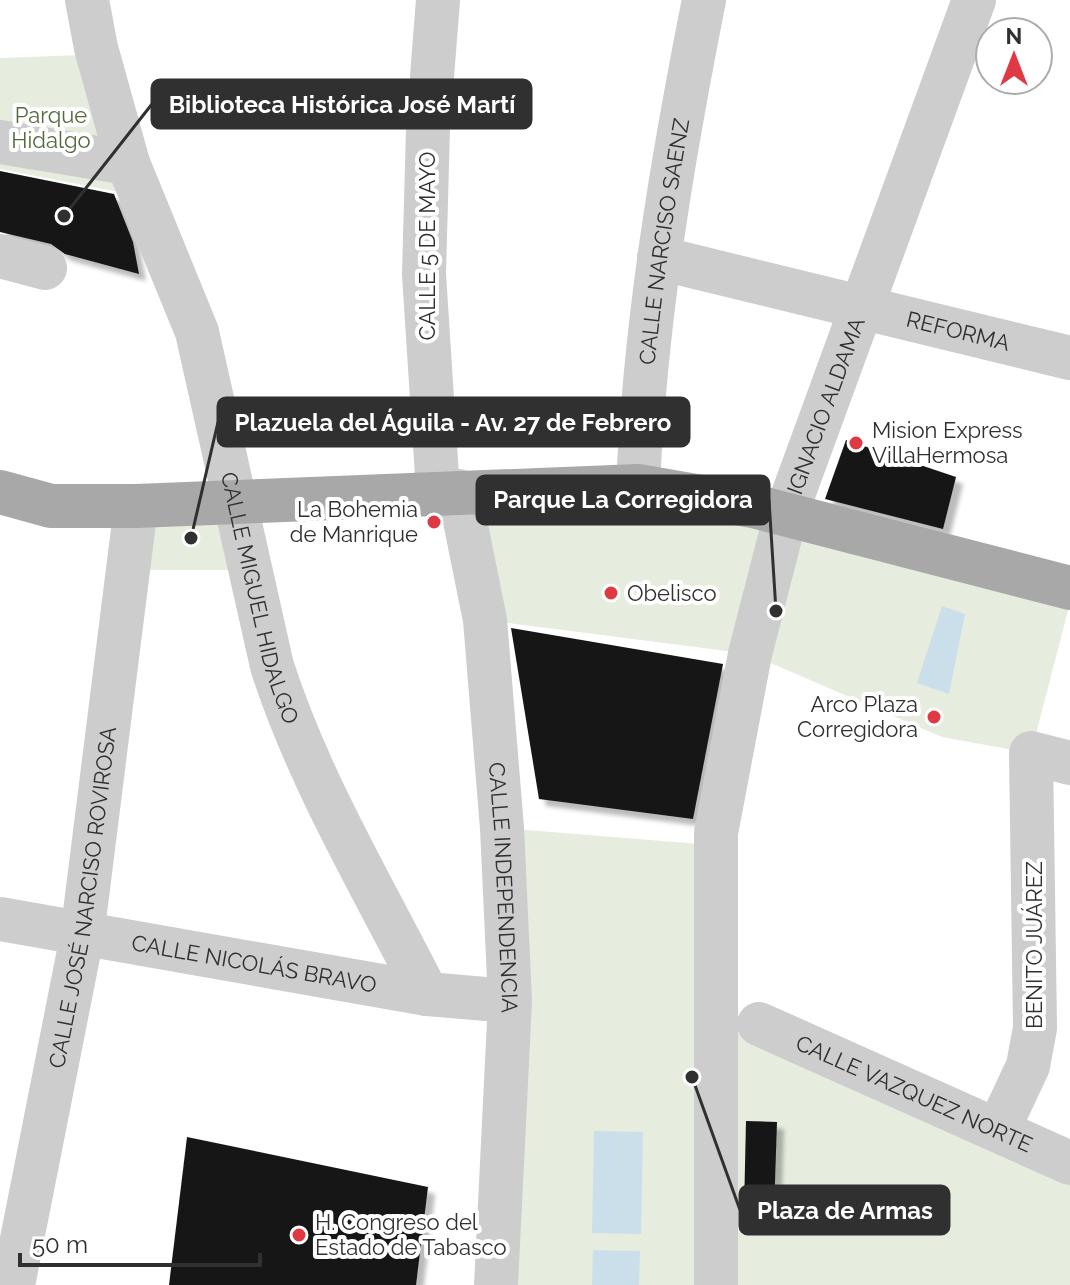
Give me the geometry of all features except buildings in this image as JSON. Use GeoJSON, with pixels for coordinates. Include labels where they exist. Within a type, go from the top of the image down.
{"type":"FeatureCollection","features":[{"type":"Feature","properties":{"kind":"main road"},"geometry":{"type":"LineString","coordinates":[[0,492],[51,506],[136,506],[638,486],[786,514],[1070,588]]}},
{"type":"Feature","properties":{"kind":"street","name":"CALLE MIGUEL HIDALGO"},"geometry":{"type":"LineString","coordinates":[[87,0],[96,48],[128,163],[197,332],[272,666],[284,702],[331,805],[427,994]]}},
{"type":"Feature","properties":{"kind":"street","name":"CALLE 5 DE MAYO"},"geometry":{"type":"LineString","coordinates":[[438,0],[428,128],[424,274],[448,492]]}},
{"type":"Feature","properties":{"kind":"street","name":"CALLE NARCISO SAENZ"},"geometry":{"type":"LineString","coordinates":[[638,486],[645,371],[659,258],[704,0]]}},
{"type":"Feature","properties":{"kind":"street","name":"IGNACIO ALDAMA"},"geometry":{"type":"LineString","coordinates":[[716,1285],[738,1020],[716,833],[750,654],[786,514],[974,0]]}},
{"type":"Feature","properties":{"kind":"street"},"geometry":{"type":"LineString","coordinates":[[0,142],[128,163]]}},
{"type":"Feature","properties":{"kind":"street"},"geometry":{"type":"LineString","coordinates":[[0,256],[45,268]]}},
{"type":"Feature","properties":{"kind":"street","name":"REFORMA"},"geometry":{"type":"LineString","coordinates":[[659,258],[1070,358]]}},
{"type":"Feature","properties":{"kind":"street","name":"CALLE INDEPENDENCIA"},"geometry":{"type":"LineString","coordinates":[[448,492],[485,620],[501,796],[510,1001],[496,1285]]}},
{"type":"Feature","properties":{"kind":"street","name":"CALLE JOSÉ NARCISO ROVIROSA"},"geometry":{"type":"LineString","coordinates":[[13,1285],[82,936],[136,506]]}},
{"type":"Feature","properties":{"kind":"street","name":"BENITO JUÁREZ"},"geometry":{"type":"LineString","coordinates":[[998,1130],[1028,1066],[1035,1028],[1050,758]]}},
{"type":"Feature","properties":{"kind":"street","name":"CALLE NICOLÁS BRAVO"},"geometry":{"type":"LineString","coordinates":[[0,919],[82,936],[427,994],[510,1001]]}},
{"type":"Feature","properties":{"kind":"street","name":"CALLE VAZQUEZ NORTE"},"geometry":{"type":"LineString","coordinates":[[738,1020],[1070,1163]]}},
{"type":"Feature","properties":{"kind":"green space","name":"Parque Hidalgo"},"geometry":{"type":"Polygon","coordinates":[[[82,55],[129,194],[0,169],[0,58],[82,55]]]}},
{"type":"Feature","properties":{"kind":"green space"},"geometry":{"type":"Polygon","coordinates":[[[638,486],[1070,603],[1031,753],[942,737],[750,654],[485,620],[459,491],[638,486]]]}},
{"type":"Feature","properties":{"kind":"green space"},"geometry":{"type":"Polygon","coordinates":[[[237,501],[250,570],[128,570],[136,506],[237,501]]]}},
{"type":"Feature","properties":{"kind":"green space"},"geometry":{"type":"Polygon","coordinates":[[[502,828],[737,847],[737,1019],[759,1024],[1070,1163],[1070,1285],[496,1285],[502,828]]]}},
{"type":"Feature","properties":{"kind":"water"},"geometry":{"type":"Polygon","coordinates":[[[942,606],[965,614],[949,694],[917,683],[942,606]]]}},
{"type":"Feature","properties":{"kind":"water"},"geometry":{"type":"Polygon","coordinates":[[[594,1131],[643,1132],[641,1234],[592,1233],[594,1131]]]}},
{"type":"Feature","properties":{"kind":"water"},"geometry":{"type":"Polygon","coordinates":[[[593,1250],[640,1251],[639,1285],[592,1285],[593,1250]]]}},
{"type":"Feature","properties":{"kind":"place","name":"Biblioteca Histórica José Martí"},"geometry":{"type":"Point","coordinates":[64,216]}},
{"type":"Feature","properties":{"kind":"place","name":"Mision Express VillaHermosa"},"geometry":{"type":"Point","coordinates":[856,443]}},
{"type":"Feature","properties":{"kind":"place","name":"La Bohemia de Manrique"},"geometry":{"type":"Point","coordinates":[434,522]}},
{"type":"Feature","properties":{"kind":"place","name":"Plazuela del Águila - Av. 27 de Febrero"},"geometry":{"type":"Point","coordinates":[191,538]}},
{"type":"Feature","properties":{"kind":"place","name":"Obelisco"},"geometry":{"type":"Point","coordinates":[611,593]}},
{"type":"Feature","properties":{"kind":"place","name":"Parque La Corregidora"},"geometry":{"type":"Point","coordinates":[776,611]}},
{"type":"Feature","properties":{"kind":"place","name":"Arco Plaza Corregidora"},"geometry":{"type":"Point","coordinates":[934,717]}},
{"type":"Feature","properties":{"kind":"place","name":"Plaza de Armas"},"geometry":{"type":"Point","coordinates":[692,1077]}},
{"type":"Feature","properties":{"kind":"place","name":"H. Congreso del Estado de Tabasco"},"geometry":{"type":"Point","coordinates":[299,1235]}}]}
